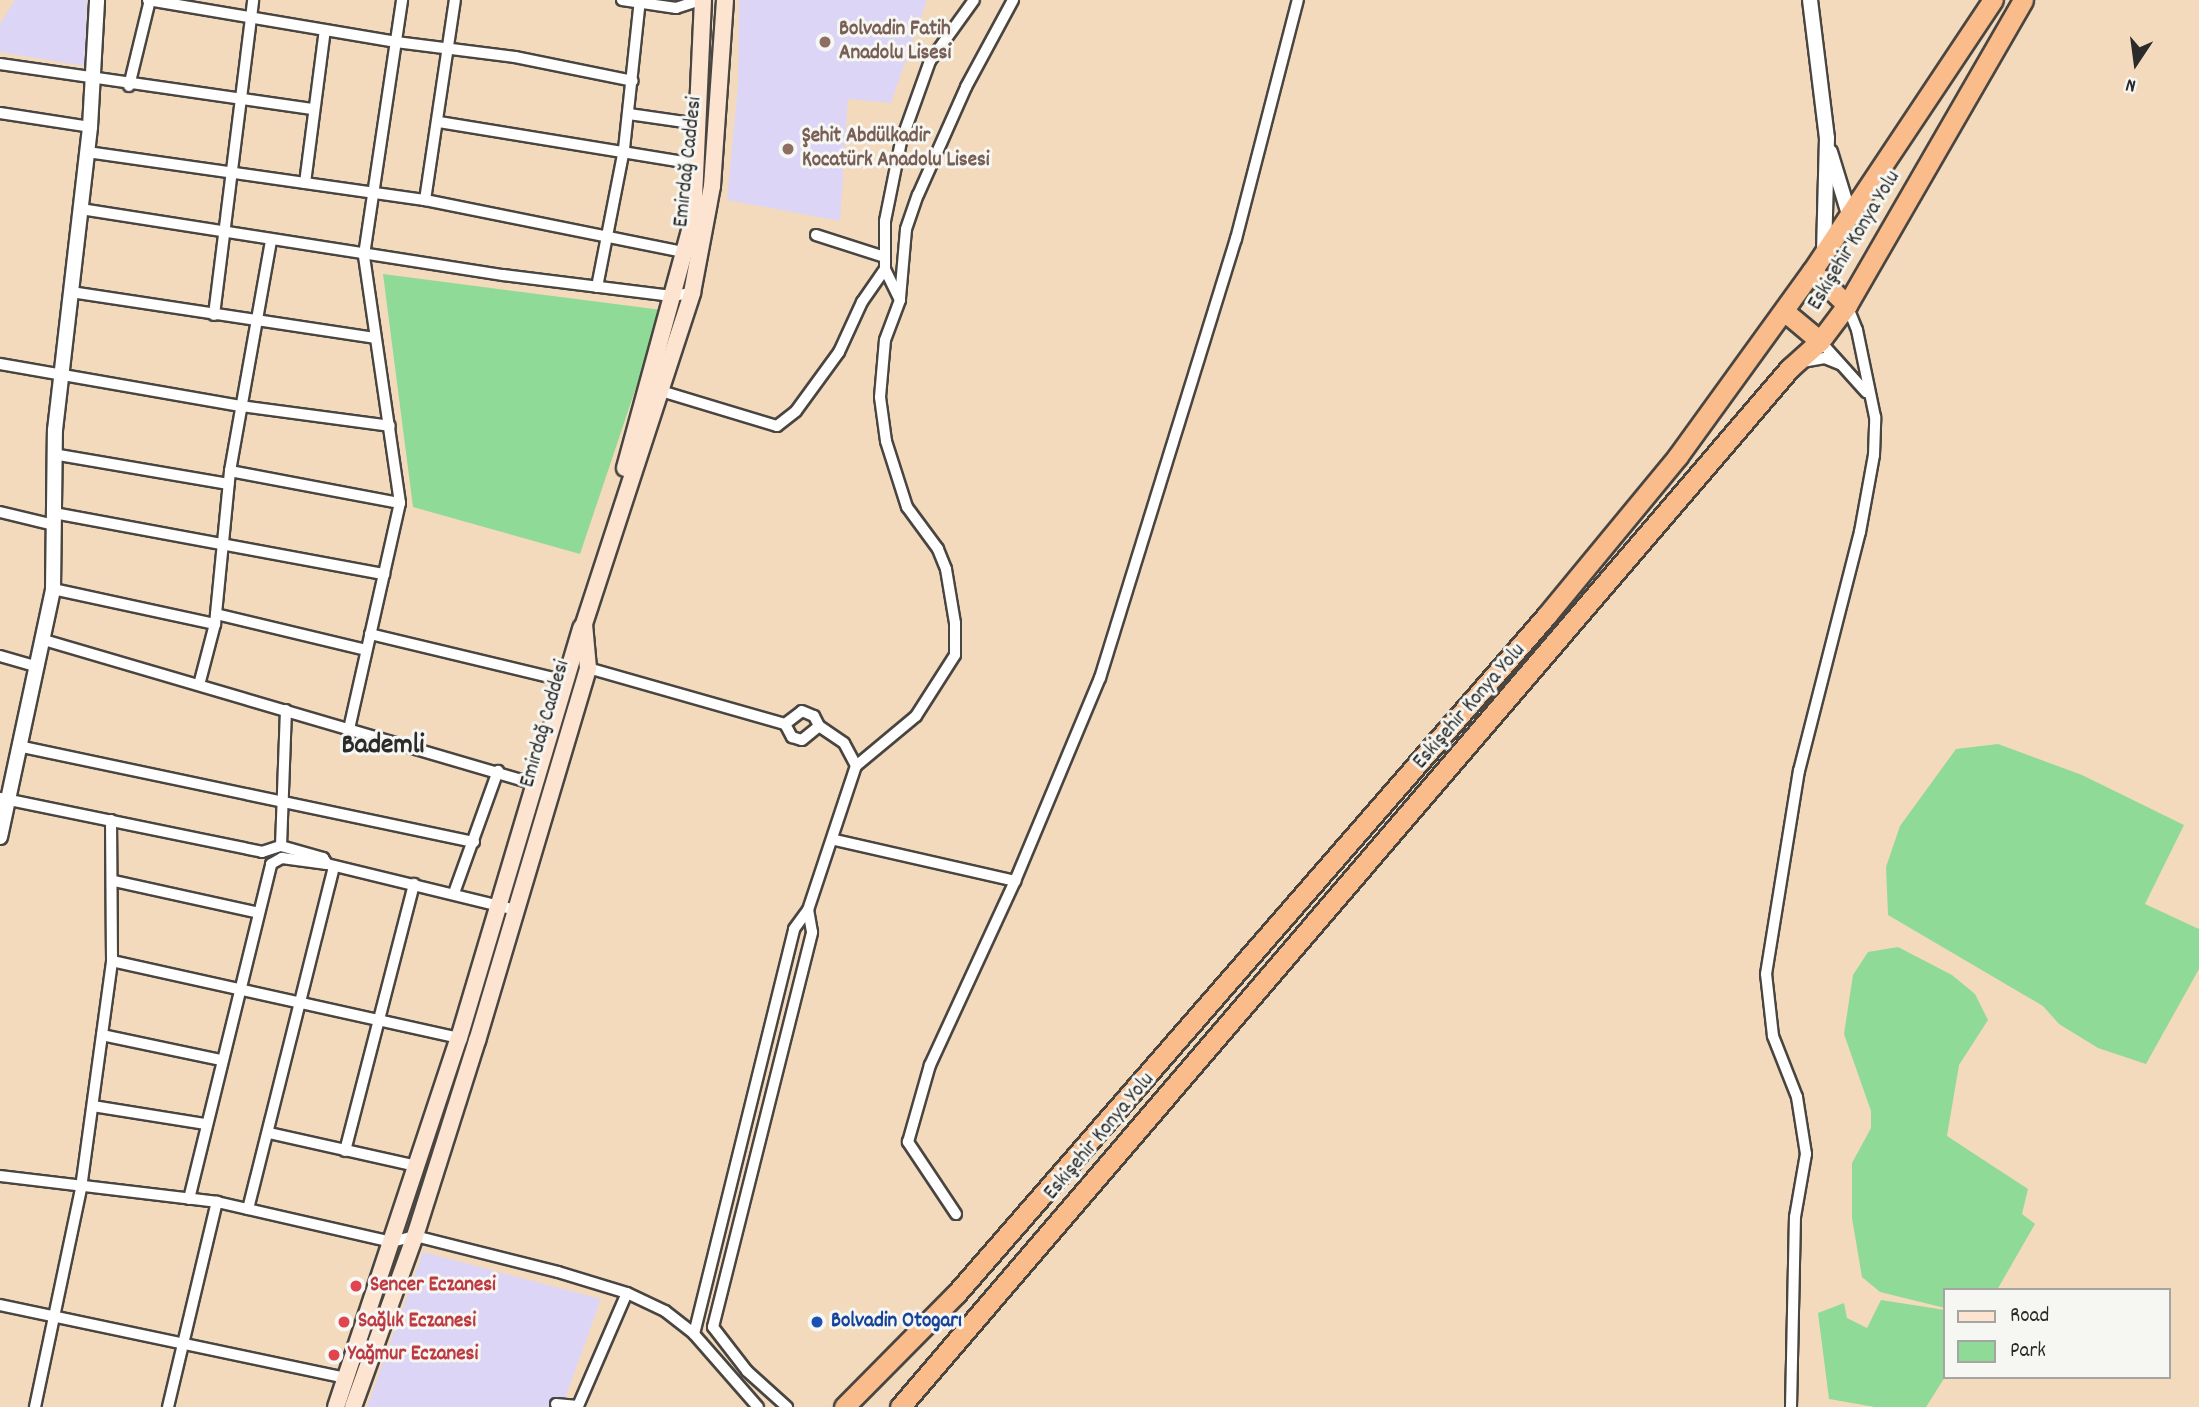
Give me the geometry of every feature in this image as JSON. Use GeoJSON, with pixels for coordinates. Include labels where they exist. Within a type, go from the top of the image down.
{"type":"FeatureCollection","features":[{"type":"Feature","properties":{"kind":"highway"},"geometry":{"type":"LineString","coordinates":[[844,1407],[956,1294],[1546,615],[1678,456],[1812,271],[1993,0]]}},
{"type":"Feature","properties":{"kind":"highway","name":"Eskişehir Konya Yolu"},"geometry":{"type":"LineString","coordinates":[[900,1407],[1790,368],[1820,341],[1847,305],[2023,0]]}},
{"type":"Feature","properties":{"kind":"highway"},"geometry":{"type":"LineString","coordinates":[[1812,271],[1847,305]]}},
{"type":"Feature","properties":{"kind":"highway"},"geometry":{"type":"LineString","coordinates":[[1784,311],[1820,341]]}},
{"type":"Feature","properties":{"kind":"main road","name":"Emirdağ Caddesi"},"geometry":{"type":"LineString","coordinates":[[353,1407],[415,1236],[507,907],[535,784],[566,681],[693,219],[702,0]]}},
{"type":"Feature","properties":{"kind":"main road","name":"Emirdağ Caddesi"},"geometry":{"type":"LineString","coordinates":[[336,1407],[458,1038],[507,907],[588,668],[584,624],[692,293],[712,186],[726,0]]}},
{"type":"Feature","properties":{"kind":"street"},"geometry":{"type":"LineString","coordinates":[[0,837],[3,799],[44,639],[53,589],[53,454],[90,127],[97,0]]}},
{"type":"Feature","properties":{"kind":"street"},"geometry":{"type":"LineString","coordinates":[[129,86],[149,0],[633,81]]}},
{"type":"Feature","properties":{"kind":"street"},"geometry":{"type":"LineString","coordinates":[[214,315],[253,0]]}},
{"type":"Feature","properties":{"kind":"street"},"geometry":{"type":"LineString","coordinates":[[349,729],[400,503],[364,255],[402,0]]}},
{"type":"Feature","properties":{"kind":"street"},"geometry":{"type":"LineString","coordinates":[[425,200],[439,122],[446,48],[455,0]]}},
{"type":"Feature","properties":{"kind":"street"},"geometry":{"type":"LineString","coordinates":[[622,0],[676,8],[702,0]]}},
{"type":"Feature","properties":{"kind":"street"},"geometry":{"type":"LineString","coordinates":[[900,300],[886,269],[888,192],[930,61],[974,0]]}},
{"type":"Feature","properties":{"kind":"street"},"geometry":{"type":"LineString","coordinates":[[694,1334],[794,929],[808,910],[835,840],[856,766],[916,716],[955,655],[955,623],[946,569],[938,549],[907,507],[886,441],[880,397],[884,340],[900,300],[906,229],[918,195],[966,87],[1013,0]]}},
{"type":"Feature","properties":{"kind":"street"},"geometry":{"type":"LineString","coordinates":[[956,1214],[908,1142],[930,1065],[1014,881],[1100,678],[1236,239],[1298,0]]}},
{"type":"Feature","properties":{"kind":"street"},"geometry":{"type":"LineString","coordinates":[[1810,0],[1827,141],[1824,250]]}},
{"type":"Feature","properties":{"kind":"street"},"geometry":{"type":"LineString","coordinates":[[597,287],[624,149],[640,2]]}},
{"type":"Feature","properties":{"kind":"street"},"geometry":{"type":"LineString","coordinates":[[305,183],[325,30]]}},
{"type":"Feature","properties":{"kind":"street"},"geometry":{"type":"LineString","coordinates":[[0,64],[129,86],[314,109]]}},
{"type":"Feature","properties":{"kind":"street"},"geometry":{"type":"LineString","coordinates":[[0,113],[90,127]]}},
{"type":"Feature","properties":{"kind":"street"},"geometry":{"type":"LineString","coordinates":[[629,114],[698,124]]}},
{"type":"Feature","properties":{"kind":"street"},"geometry":{"type":"LineString","coordinates":[[439,122],[624,149],[696,163]]}},
{"type":"Feature","properties":{"kind":"street"},"geometry":{"type":"LineString","coordinates":[[1827,141],[1849,214]]}},
{"type":"Feature","properties":{"kind":"street"},"geometry":{"type":"LineString","coordinates":[[87,152],[231,170],[371,194],[425,200],[684,252]]}},
{"type":"Feature","properties":{"kind":"street"},"geometry":{"type":"LineString","coordinates":[[81,209],[224,235],[364,255],[672,296],[692,293]]}},
{"type":"Feature","properties":{"kind":"street"},"geometry":{"type":"LineString","coordinates":[[816,235],[885,257]]}},
{"type":"Feature","properties":{"kind":"street"},"geometry":{"type":"LineString","coordinates":[[199,685],[215,619],[228,484],[271,241]]}},
{"type":"Feature","properties":{"kind":"street"},"geometry":{"type":"LineString","coordinates":[[660,391],[777,426],[796,411],[839,352],[862,302],[886,269]]}},
{"type":"Feature","properties":{"kind":"street"},"geometry":{"type":"LineString","coordinates":[[71,292],[258,323],[375,338]]}},
{"type":"Feature","properties":{"kind":"street"},"geometry":{"type":"LineString","coordinates":[[1791,1407],[1795,1217],[1806,1154],[1797,1097],[1773,1036],[1766,974],[1799,771],[1860,532],[1874,455],[1875,417],[1868,394],[1857,330],[1847,305]]}},
{"type":"Feature","properties":{"kind":"street"},"geometry":{"type":"LineString","coordinates":[[1820,341],[1868,394]]}},
{"type":"Feature","properties":{"kind":"street"},"geometry":{"type":"LineString","coordinates":[[1790,368],[1809,358],[1825,358],[1844,366]]}},
{"type":"Feature","properties":{"kind":"street"},"geometry":{"type":"LineString","coordinates":[[0,364],[241,406],[390,426]]}},
{"type":"Feature","properties":{"kind":"street"},"geometry":{"type":"LineString","coordinates":[[53,454],[228,484]]}},
{"type":"Feature","properties":{"kind":"street"},"geometry":{"type":"LineString","coordinates":[[230,471],[400,503]]}},
{"type":"Feature","properties":{"kind":"street"},"geometry":{"type":"LineString","coordinates":[[0,512],[223,544],[384,573]]}},
{"type":"Feature","properties":{"kind":"street"},"geometry":{"type":"LineString","coordinates":[[53,589],[366,650]]}},
{"type":"Feature","properties":{"kind":"street"},"geometry":{"type":"LineString","coordinates":[[370,634],[566,681]]}},
{"type":"Feature","properties":{"kind":"street"},"geometry":{"type":"LineString","coordinates":[[44,639],[535,784]]}},
{"type":"Feature","properties":{"kind":"street"},"geometry":{"type":"LineString","coordinates":[[0,656],[36,666]]}},
{"type":"Feature","properties":{"kind":"street"},"geometry":{"type":"LineString","coordinates":[[588,668],[785,724],[792,737],[802,740],[819,726]]}},
{"type":"Feature","properties":{"kind":"street"},"geometry":{"type":"LineString","coordinates":[[281,846],[286,710]]}},
{"type":"Feature","properties":{"kind":"street"},"geometry":{"type":"LineString","coordinates":[[785,724],[802,711],[814,716],[819,726],[845,743],[856,766]]}},
{"type":"Feature","properties":{"kind":"street"},"geometry":{"type":"LineString","coordinates":[[18,746],[474,842]]}},
{"type":"Feature","properties":{"kind":"street"},"geometry":{"type":"LineString","coordinates":[[454,893],[498,771]]}},
{"type":"Feature","properties":{"kind":"street"},"geometry":{"type":"LineString","coordinates":[[3,799],[262,852],[281,846],[323,858],[330,865]]}},
{"type":"Feature","properties":{"kind":"street"},"geometry":{"type":"LineString","coordinates":[[35,1407],[81,1188],[112,961],[114,881],[111,820]]}},
{"type":"Feature","properties":{"kind":"street"},"geometry":{"type":"LineString","coordinates":[[835,840],[1014,881]]}},
{"type":"Feature","properties":{"kind":"street"},"geometry":{"type":"LineString","coordinates":[[188,1199],[220,1060],[241,989],[271,864],[282,858],[330,865],[507,907]]}},
{"type":"Feature","properties":{"kind":"street"},"geometry":{"type":"LineString","coordinates":[[248,1209],[302,1004],[330,865]]}},
{"type":"Feature","properties":{"kind":"street"},"geometry":{"type":"LineString","coordinates":[[114,881],[259,913]]}},
{"type":"Feature","properties":{"kind":"street"},"geometry":{"type":"LineString","coordinates":[[345,1151],[414,884]]}},
{"type":"Feature","properties":{"kind":"street"},"geometry":{"type":"LineString","coordinates":[[713,1326],[813,932],[808,910]]}},
{"type":"Feature","properties":{"kind":"street"},"geometry":{"type":"LineString","coordinates":[[112,961],[458,1038]]}},
{"type":"Feature","properties":{"kind":"street"},"geometry":{"type":"LineString","coordinates":[[102,1035],[220,1060]]}},
{"type":"Feature","properties":{"kind":"street"},"geometry":{"type":"LineString","coordinates":[[93,1106],[206,1124]]}},
{"type":"Feature","properties":{"kind":"street"},"geometry":{"type":"LineString","coordinates":[[269,1133],[417,1166]]}},
{"type":"Feature","properties":{"kind":"street"},"geometry":{"type":"LineString","coordinates":[[0,1176],[81,1188],[217,1202],[392,1242],[415,1236],[627,1293],[665,1311],[694,1334],[758,1407]]}},
{"type":"Feature","properties":{"kind":"street"},"geometry":{"type":"LineString","coordinates":[[168,1407],[217,1202]]}},
{"type":"Feature","properties":{"kind":"street"},"geometry":{"type":"LineString","coordinates":[[556,1404],[578,1406],[627,1293]]}},
{"type":"Feature","properties":{"kind":"street"},"geometry":{"type":"LineString","coordinates":[[0,1305],[346,1378]]}},
{"type":"Feature","properties":{"kind":"street"},"geometry":{"type":"LineString","coordinates":[[694,1334],[713,1326]]}},
{"type":"Feature","properties":{"kind":"street"},"geometry":{"type":"LineString","coordinates":[[713,1326],[747,1371],[787,1407]]}},
{"type":"Feature","properties":{"kind":"shaded area"},"geometry":{"type":"Polygon","coordinates":[[[15,0],[87,0],[85,66],[0,52],[0,24],[15,0]]]}},
{"type":"Feature","properties":{"kind":"shaded area"},"geometry":{"type":"Polygon","coordinates":[[[739,0],[927,0],[891,103],[848,99],[840,221],[727,200],[738,85],[739,0]]]}},
{"type":"Feature","properties":{"kind":"shaded area"},"geometry":{"type":"Polygon","coordinates":[[[423,1252],[601,1299],[562,1407],[367,1407],[423,1252]]]}},
{"type":"Feature","properties":{"kind":"green space"},"geometry":{"type":"Polygon","coordinates":[[[383,274],[662,310],[580,554],[413,507],[383,274]]]}},
{"type":"Feature","properties":{"kind":"green space"},"geometry":{"type":"Polygon","coordinates":[[[1998,744],[2082,775],[2184,825],[2145,904],[2199,929],[2199,969],[2146,1064],[2098,1048],[2059,1024],[2043,1006],[1888,915],[1886,867],[1900,826],[1956,749],[1998,744]]]}},
{"type":"Feature","properties":{"kind":"green space"},"geometry":{"type":"Polygon","coordinates":[[[1898,947],[1952,975],[1975,994],[1988,1020],[1959,1065],[1947,1136],[2028,1189],[2022,1214],[2035,1224],[1998,1288],[1944,1288],[1944,1308],[1880,1292],[1862,1277],[1852,1218],[1852,1163],[1871,1128],[1871,1111],[1844,1034],[1853,975],[1868,952],[1898,947]]]}},
{"type":"Feature","properties":{"kind":"green space"},"geometry":{"type":"Polygon","coordinates":[[[1881,1300],[1944,1310],[1944,1379],[1926,1407],[1875,1407],[1829,1399],[1818,1313],[1844,1303],[1847,1318],[1867,1328],[1881,1300]]]}},
{"type":"Feature","properties":{"kind":"place","name":"Bolvadin Fatih Anadolu Lisesi"},"geometry":{"type":"Point","coordinates":[825,42]}},
{"type":"Feature","properties":{"kind":"place","name":"Şehit Abdülkadir Kocatürk Anadolu Lisesi"},"geometry":{"type":"Point","coordinates":[788,149]}},
{"type":"Feature","properties":{"kind":"place","name":"Sencer Eczanesi"},"geometry":{"type":"Point","coordinates":[356,1286]}},
{"type":"Feature","properties":{"kind":"place","name":"Sağlık Eczanesi"},"geometry":{"type":"Point","coordinates":[344,1322]}},
{"type":"Feature","properties":{"kind":"place","name":"Bolvadin Otogarı"},"geometry":{"type":"Point","coordinates":[817,1322]}},
{"type":"Feature","properties":{"kind":"place","name":"Yağmur Eczanesi"},"geometry":{"type":"Point","coordinates":[334,1355]}},
{"type":"Feature","properties":{"kind":"district","name":"Bademli"},"geometry":{"type":"Point","coordinates":[383,747]}}]}
